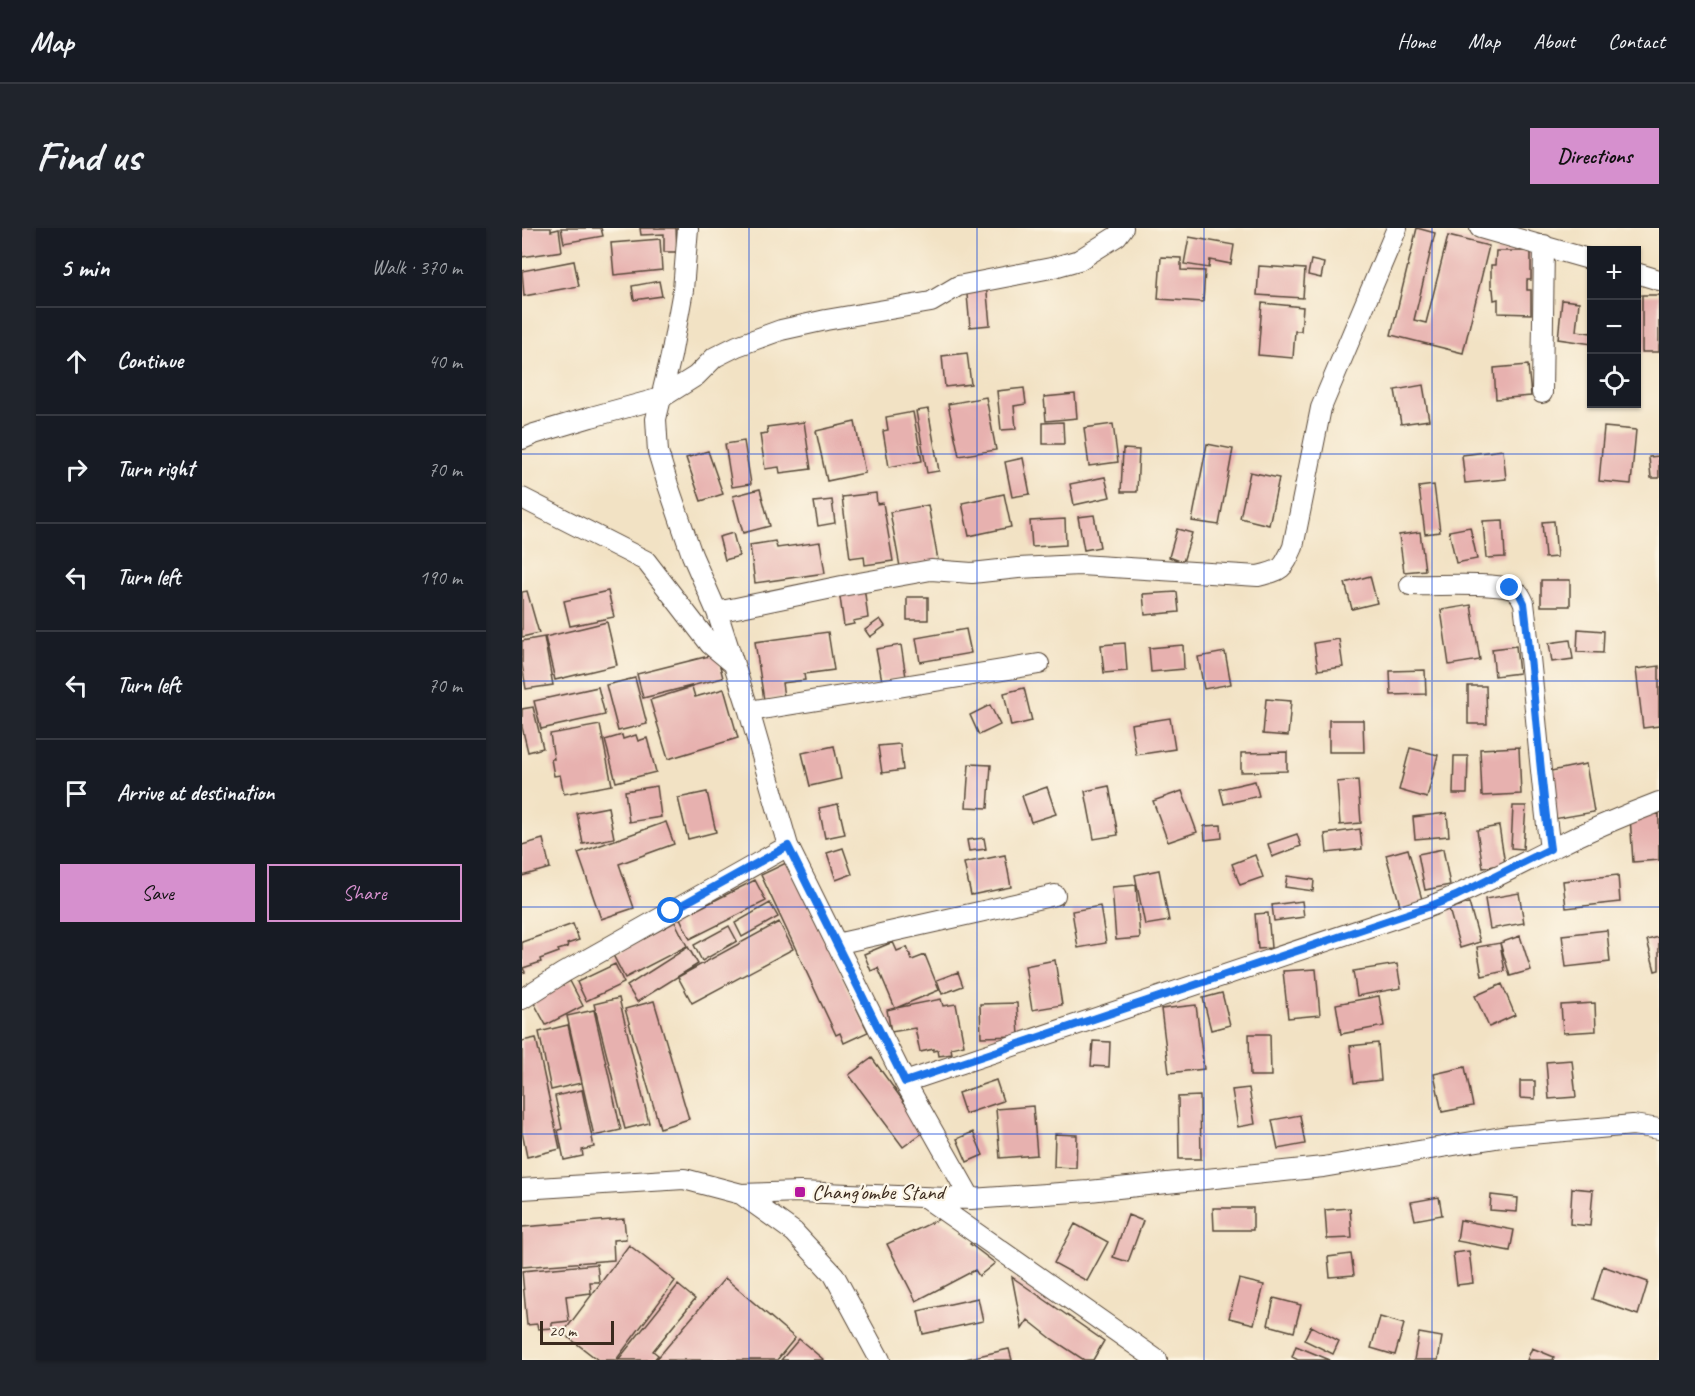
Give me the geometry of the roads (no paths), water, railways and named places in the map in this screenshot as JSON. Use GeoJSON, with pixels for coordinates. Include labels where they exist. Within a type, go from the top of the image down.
{"type":"FeatureCollection","features":[{"type":"Feature","properties":{"kind":"street"},"geometry":{"type":"LineString","coordinates":[[688,228],[683,290],[656,419],[658,452],[688,545],[717,612],[749,711],[788,846],[905,1082],[970,1199]]}},
{"type":"Feature","properties":{"kind":"street"},"geometry":{"type":"LineString","coordinates":[[526,432],[661,398],[696,376],[715,357],[737,346],[793,327],[931,302],[958,286],[1051,268],[1079,260],[1117,236],[1123,228]]}},
{"type":"Feature","properties":{"kind":"street"},"geometry":{"type":"LineString","coordinates":[[717,612],[931,570],[972,573],[1080,565],[1258,576],[1284,566],[1293,547],[1321,408],[1397,228]]}},
{"type":"Feature","properties":{"kind":"street"},"geometry":{"type":"LineString","coordinates":[[1480,228],[1587,258]]}},
{"type":"Feature","properties":{"kind":"street"},"geometry":{"type":"LineString","coordinates":[[1542,393],[1544,245]]}},
{"type":"Feature","properties":{"kind":"street"},"geometry":{"type":"LineString","coordinates":[[1641,275],[1659,280]]}},
{"type":"Feature","properties":{"kind":"street"},"geometry":{"type":"LineString","coordinates":[[522,498],[646,561],[710,644],[734,664]]}},
{"type":"Feature","properties":{"kind":"street"},"geometry":{"type":"LineString","coordinates":[[1410,585],[1488,586],[1510,588],[1519,593],[1524,603],[1540,775],[1550,849]]}},
{"type":"Feature","properties":{"kind":"street"},"geometry":{"type":"LineString","coordinates":[[749,711],[1039,664]]}},
{"type":"Feature","properties":{"kind":"street"},"geometry":{"type":"LineString","coordinates":[[905,1082],[1428,907],[1466,892],[1550,849],[1627,814],[1659,802]]}},
{"type":"Feature","properties":{"kind":"street"},"geometry":{"type":"LineString","coordinates":[[522,999],[563,973],[788,846]]}},
{"type":"Feature","properties":{"kind":"street"},"geometry":{"type":"LineString","coordinates":[[836,944],[1055,895]]}},
{"type":"Feature","properties":{"kind":"street"},"geometry":{"type":"LineString","coordinates":[[522,1189],[684,1179],[741,1194],[800,1192],[970,1199],[1089,1191],[1323,1167],[1508,1136],[1633,1125],[1659,1129]]}},
{"type":"Feature","properties":{"kind":"street"},"geometry":{"type":"LineString","coordinates":[[741,1194],[794,1232],[834,1275],[880,1360]]}},
{"type":"Feature","properties":{"kind":"street"},"geometry":{"type":"LineString","coordinates":[[926,1198],[1157,1360]]}},
{"type":"Feature","properties":{"kind":"place","name":"Chang'ombe Stand"},"geometry":{"type":"Point","coordinates":[800,1192]}}]}
